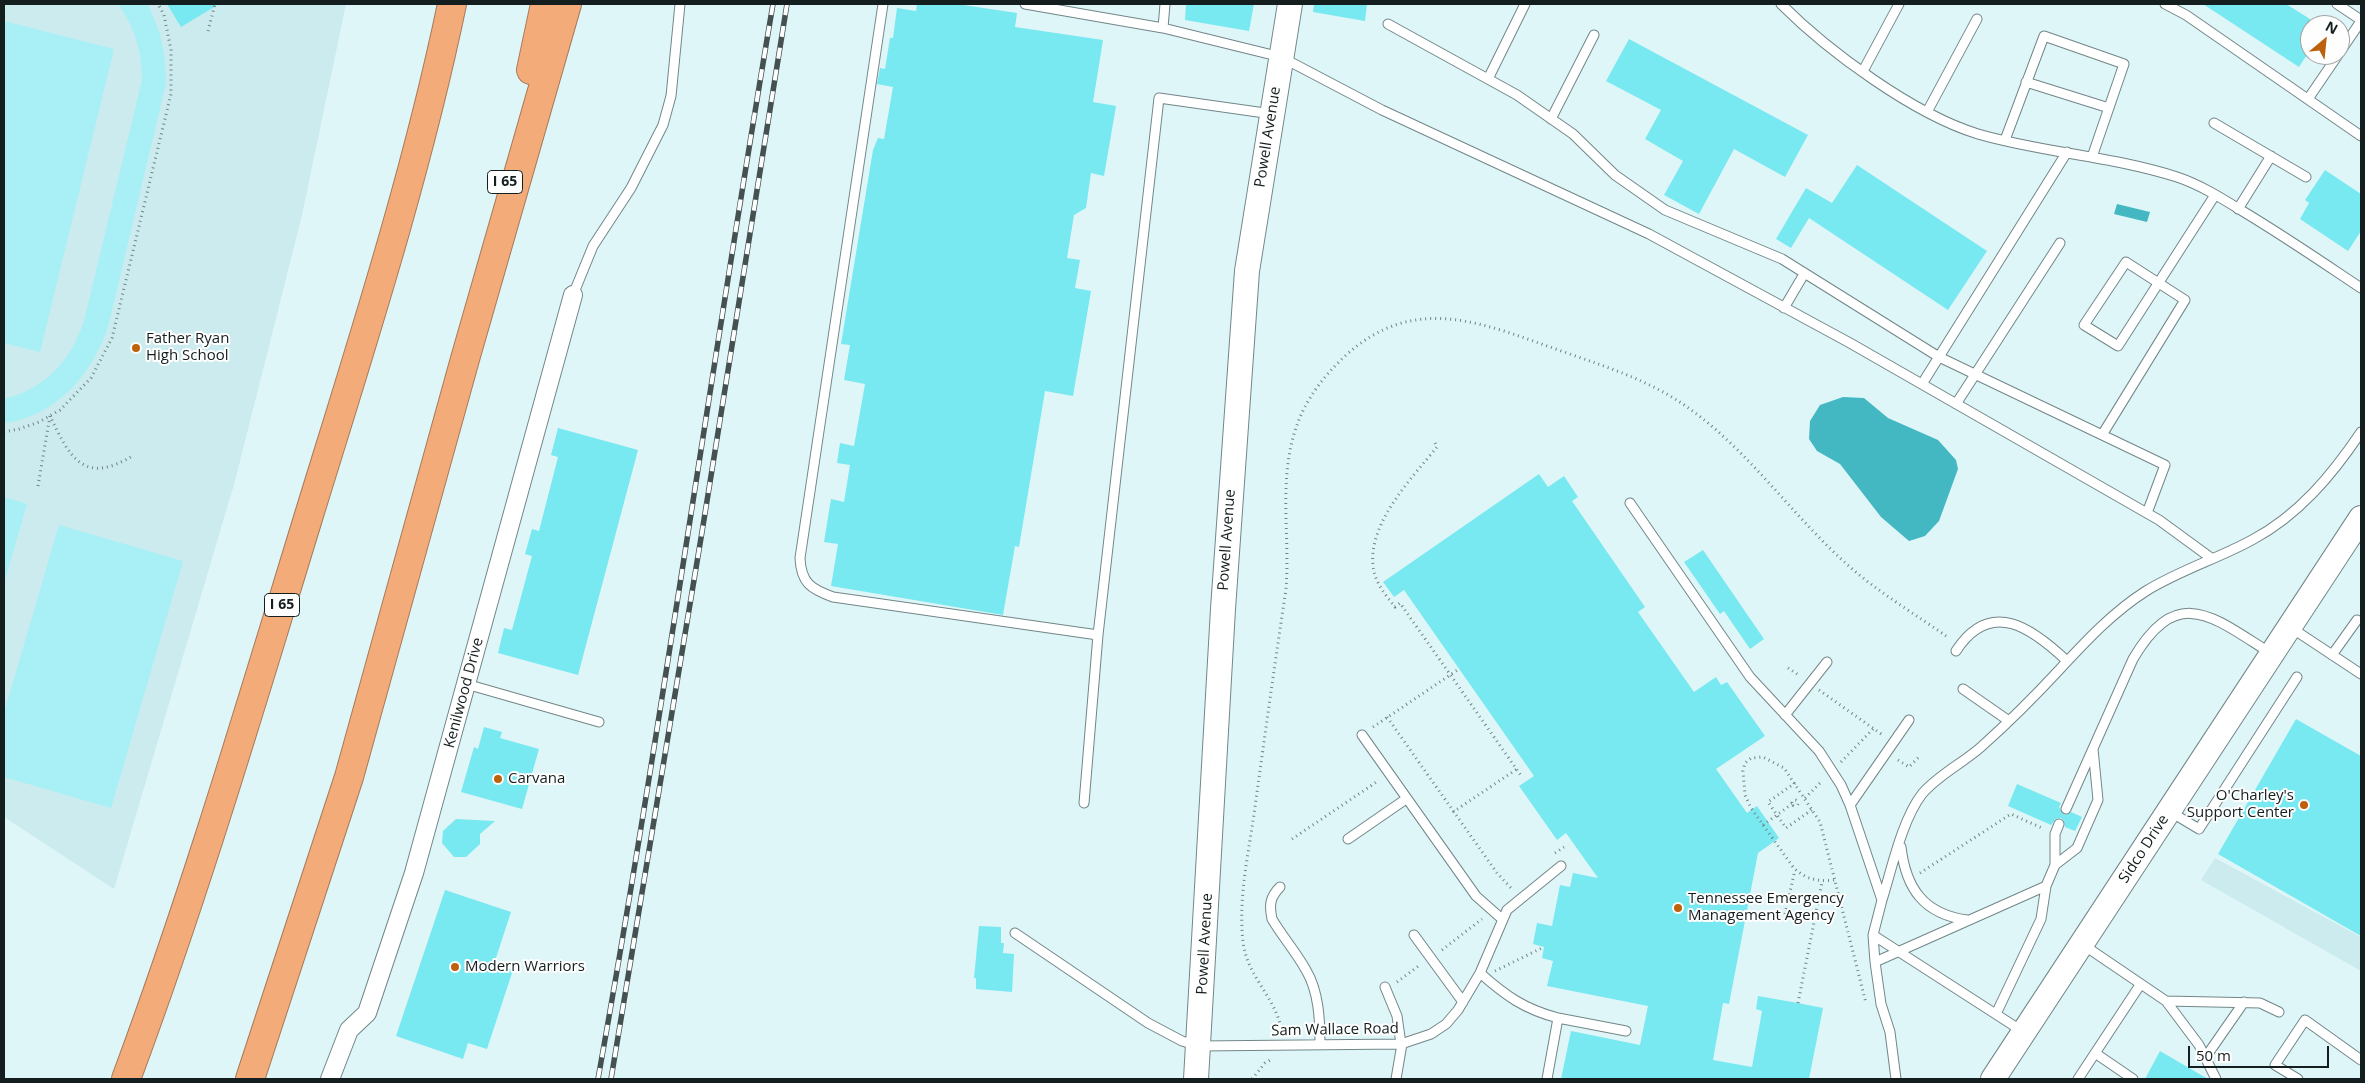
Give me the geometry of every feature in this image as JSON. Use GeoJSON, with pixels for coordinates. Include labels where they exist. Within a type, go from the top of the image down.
{"type":"FeatureCollection","features":[{"type":"Feature","properties":{"kind":"highway","name":"I 65"},"geometry":{"type":"LineString","coordinates":[[126,1079],[225,791],[318,486],[425,127],[452,4]]}},
{"type":"Feature","properties":{"kind":"highway","name":"I 65"},"geometry":{"type":"LineString","coordinates":[[250,1079],[349,777],[465,359],[545,4]]}},
{"type":"Feature","properties":{"kind":"highway"},"geometry":{"type":"LineString","coordinates":[[465,359],[567,4]]}},
{"type":"Feature","properties":{"kind":"main road","name":"Powell Avenue"},"geometry":{"type":"LineString","coordinates":[[1196,1079],[1223,609],[1247,271],[1290,4]]}},
{"type":"Feature","properties":{"kind":"main road","name":"Sidco Drive"},"geometry":{"type":"LineString","coordinates":[[1993,1079],[2361,518]]}},
{"type":"Feature","properties":{"kind":"street","name":"Kenilwood Drive"},"geometry":{"type":"LineString","coordinates":[[330,1079],[349,1030],[367,1013],[414,873],[573,295]]}},
{"type":"Feature","properties":{"kind":"lane"},"geometry":{"type":"LineString","coordinates":[[573,295],[593,246],[631,188],[663,125],[671,96],[680,4]]}},
{"type":"Feature","properties":{"kind":"lane"},"geometry":{"type":"LineString","coordinates":[[883,4],[808,496],[800,558],[802,572],[814,590],[833,598],[1098,635]]}},
{"type":"Feature","properties":{"kind":"lane"},"geometry":{"type":"LineString","coordinates":[[1025,4],[1163,28],[1281,57],[1382,110],[1649,234],[1922,384],[2148,513],[2211,558]]}},
{"type":"Feature","properties":{"kind":"lane"},"geometry":{"type":"LineString","coordinates":[[1163,28],[1165,4]]}},
{"type":"Feature","properties":{"kind":"lane"},"geometry":{"type":"LineString","coordinates":[[1488,79],[1525,4]]}},
{"type":"Feature","properties":{"kind":"lane"},"geometry":{"type":"LineString","coordinates":[[1781,4],[1805,28],[1863,71],[1905,100],[1927,112],[1978,134],[2178,177],[2215,195],[2361,288]]}},
{"type":"Feature","properties":{"kind":"lane"},"geometry":{"type":"LineString","coordinates":[[1863,71],[1899,4]]}},
{"type":"Feature","properties":{"kind":"lane"},"geometry":{"type":"LineString","coordinates":[[2165,4],[2186,15],[2361,136]]}},
{"type":"Feature","properties":{"kind":"lane"},"geometry":{"type":"LineString","coordinates":[[2337,4],[2361,20],[2350,37]]}},
{"type":"Feature","properties":{"kind":"lane"},"geometry":{"type":"LineString","coordinates":[[1927,112],[1977,19]]}},
{"type":"Feature","properties":{"kind":"lane"},"geometry":{"type":"LineString","coordinates":[[1388,24],[1517,95],[1573,134],[1614,174],[1665,210],[1782,260],[1939,357],[2165,465],[2148,513]]}},
{"type":"Feature","properties":{"kind":"lane"},"geometry":{"type":"LineString","coordinates":[[1551,118],[1594,35]]}},
{"type":"Feature","properties":{"kind":"lane"},"geometry":{"type":"LineString","coordinates":[[2005,140],[2044,36],[2124,64],[2092,157]]}},
{"type":"Feature","properties":{"kind":"lane"},"geometry":{"type":"LineString","coordinates":[[2308,99],[2331,65]]}},
{"type":"Feature","properties":{"kind":"lane"},"geometry":{"type":"LineString","coordinates":[[2026,82],[2109,108]]}},
{"type":"Feature","properties":{"kind":"lane"},"geometry":{"type":"LineString","coordinates":[[1084,803],[1098,635],[1159,98],[1272,114]]}},
{"type":"Feature","properties":{"kind":"lane"},"geometry":{"type":"LineString","coordinates":[[2214,123],[2306,177]]}},
{"type":"Feature","properties":{"kind":"lane"},"geometry":{"type":"LineString","coordinates":[[1922,384],[2067,152]]}},
{"type":"Feature","properties":{"kind":"lane"},"geometry":{"type":"LineString","coordinates":[[2238,209],[2271,156]]}},
{"type":"Feature","properties":{"kind":"lane"},"geometry":{"type":"LineString","coordinates":[[2102,435],[2186,300],[2159,284],[2126,262],[2084,325],[2118,346],[2159,284],[2215,195]]}},
{"type":"Feature","properties":{"kind":"lane"},"geometry":{"type":"LineString","coordinates":[[1956,404],[2060,243]]}},
{"type":"Feature","properties":{"kind":"lane"},"geometry":{"type":"LineString","coordinates":[[1784,308],[1804,274]]}},
{"type":"Feature","properties":{"kind":"lane"},"geometry":{"type":"LineString","coordinates":[[1896,1079],[1892,1039],[1881,1004],[1873,935],[1900,844],[1922,794],[1970,756],[2009,721],[2097,629],[2130,602],[2166,580],[2253,539],[2294,512],[2327,477],[2361,432]]}},
{"type":"Feature","properties":{"kind":"lane"},"geometry":{"type":"LineString","coordinates":[[1630,503],[1750,677],[1819,751],[1841,785],[1882,900]]}},
{"type":"Feature","properties":{"kind":"lane"},"geometry":{"type":"LineString","coordinates":[[2066,809],[2133,659],[2146,638],[2161,622],[2180,614],[2205,614],[2227,624],[2272,654]]}},
{"type":"Feature","properties":{"kind":"lane"},"geometry":{"type":"LineString","coordinates":[[2332,655],[2357,620]]}},
{"type":"Feature","properties":{"kind":"lane"},"geometry":{"type":"LineString","coordinates":[[1958,648],[1974,631],[1991,623],[2002,621],[2014,623],[2028,629],[2041,637],[2068,660]]}},
{"type":"Feature","properties":{"kind":"lane"},"geometry":{"type":"LineString","coordinates":[[2290,627],[2361,674]]}},
{"type":"Feature","properties":{"kind":"lane"},"geometry":{"type":"LineString","coordinates":[[1785,715],[1827,662]]}},
{"type":"Feature","properties":{"kind":"lane"},"geometry":{"type":"LineString","coordinates":[[2169,811],[2199,829],[2298,678]]}},
{"type":"Feature","properties":{"kind":"lane"},"geometry":{"type":"LineString","coordinates":[[466,684],[598,722]]}},
{"type":"Feature","properties":{"kind":"lane"},"geometry":{"type":"LineString","coordinates":[[1963,689],[2009,721]]}},
{"type":"Feature","properties":{"kind":"lane"},"geometry":{"type":"LineString","coordinates":[[1850,806],[1909,720]]}},
{"type":"Feature","properties":{"kind":"lane"},"geometry":{"type":"LineString","coordinates":[[1362,734],[1476,896],[1502,919]]}},
{"type":"Feature","properties":{"kind":"lane"},"geometry":{"type":"LineString","coordinates":[[2055,865],[2078,848],[2098,800],[2092,749]]}},
{"type":"Feature","properties":{"kind":"lane"},"geometry":{"type":"LineString","coordinates":[[1348,839],[1406,799]]}},
{"type":"Feature","properties":{"kind":"lane"},"geometry":{"type":"LineString","coordinates":[[1996,1014],[2041,919],[2046,886],[2055,865],[2055,834],[2059,824]]}},
{"type":"Feature","properties":{"kind":"lane"},"geometry":{"type":"LineString","coordinates":[[1900,844],[1903,863],[1913,889],[1934,910],[1944,915],[1968,920]]}},
{"type":"Feature","properties":{"kind":"lane","name":"Sam Wallace Road"},"geometry":{"type":"LineString","coordinates":[[1199,1046],[1401,1044],[1431,1034],[1446,1024],[1482,975],[1502,919],[1512,904],[1562,866]]}},
{"type":"Feature","properties":{"kind":"lane"},"geometry":{"type":"LineString","coordinates":[[1875,962],[2046,886]]}},
{"type":"Feature","properties":{"kind":"lane"},"geometry":{"type":"LineString","coordinates":[[1280,887],[1271,897],[1270,910],[1272,919],[1307,971],[1312,983],[1318,1009],[1320,1045]]}},
{"type":"Feature","properties":{"kind":"lane"},"geometry":{"type":"LineString","coordinates":[[1015,933],[1148,1023],[1182,1041],[1199,1046]]}},
{"type":"Feature","properties":{"kind":"lane"},"geometry":{"type":"LineString","coordinates":[[1414,934],[1463,1002]]}},
{"type":"Feature","properties":{"kind":"lane"},"geometry":{"type":"LineString","coordinates":[[1873,935],[2024,1032]]}},
{"type":"Feature","properties":{"kind":"lane"},"geometry":{"type":"LineString","coordinates":[[2081,944],[2166,1001],[2199,1045],[2216,1079]]}},
{"type":"Feature","properties":{"kind":"lane"},"geometry":{"type":"LineString","coordinates":[[1482,975],[1533,1012],[1626,1031]]}},
{"type":"Feature","properties":{"kind":"lane"},"geometry":{"type":"LineString","coordinates":[[2078,1079],[2140,985]]}},
{"type":"Feature","properties":{"kind":"lane"},"geometry":{"type":"LineString","coordinates":[[1386,988],[1397,1016],[1401,1044],[1396,1079]]}},
{"type":"Feature","properties":{"kind":"lane"},"geometry":{"type":"LineString","coordinates":[[2166,1001],[2260,1002],[2279,1012]]}},
{"type":"Feature","properties":{"kind":"lane"},"geometry":{"type":"LineString","coordinates":[[2205,1058],[2244,1002]]}},
{"type":"Feature","properties":{"kind":"lane"},"geometry":{"type":"LineString","coordinates":[[1547,1079],[1558,1018]]}},
{"type":"Feature","properties":{"kind":"lane"},"geometry":{"type":"LineString","coordinates":[[2298,1079],[2275,1065],[2305,1020],[2361,1060]]}},
{"type":"Feature","properties":{"kind":"lane"},"geometry":{"type":"LineString","coordinates":[[2095,1053],[2133,1079]]}},
{"type":"Feature","properties":{"kind":"path"},"geometry":{"type":"LineString","coordinates":[[4,432],[19,429],[50,416],[75,397],[91,378],[108,349],[116,326],[171,94],[171,50],[164,15],[158,4]]}},
{"type":"Feature","properties":{"kind":"path"},"geometry":{"type":"LineString","coordinates":[[208,30],[215,4]]}},
{"type":"Feature","properties":{"kind":"path"},"geometry":{"type":"LineString","coordinates":[[1252,1079],[1265,1064],[1278,1056],[1283,1037],[1277,1010],[1248,963],[1242,922],[1245,872],[1286,589],[1288,561],[1285,488],[1288,457],[1295,432],[1316,386],[1347,354],[1388,326],[1423,318],[1440,317],[1457,320],[1512,335],[1647,382],[1688,408],[1729,442],[1850,568],[1958,648]]}},
{"type":"Feature","properties":{"kind":"path"},"geometry":{"type":"LineString","coordinates":[[50,416],[67,450],[81,464],[92,468],[105,468],[119,464],[134,455]]}},
{"type":"Feature","properties":{"kind":"path"},"geometry":{"type":"LineString","coordinates":[[38,486],[50,416]]}},
{"type":"Feature","properties":{"kind":"path"},"geometry":{"type":"LineString","coordinates":[[1435,443],[1437,447],[1403,489],[1378,528],[1374,548],[1374,572],[1379,585],[1395,607],[1400,603],[1522,777]]}},
{"type":"Feature","properties":{"kind":"path"},"geometry":{"type":"LineString","coordinates":[[1788,668],[1898,746],[1895,757],[1905,765],[1912,766],[1919,757]]}},
{"type":"Feature","properties":{"kind":"path"},"geometry":{"type":"LineString","coordinates":[[1362,734],[1459,669]]}},
{"type":"Feature","properties":{"kind":"path"},"geometry":{"type":"LineString","coordinates":[[1387,718],[1497,873],[1511,888]]}},
{"type":"Feature","properties":{"kind":"path"},"geometry":{"type":"LineString","coordinates":[[1834,880],[1822,882],[1802,875],[1795,870],[1751,808],[1744,789],[1743,771],[1747,761],[1758,756],[1784,768],[1813,810],[1823,831],[1860,987],[1866,1005]]}},
{"type":"Feature","properties":{"kind":"path"},"geometry":{"type":"LineString","coordinates":[[1453,812],[1517,769]]}},
{"type":"Feature","properties":{"kind":"path"},"geometry":{"type":"LineString","coordinates":[[1292,839],[1389,774]]}},
{"type":"Feature","properties":{"kind":"path"},"geometry":{"type":"LineString","coordinates":[[1795,783],[1768,802],[1786,828],[1813,810]]}},
{"type":"Feature","properties":{"kind":"path"},"geometry":{"type":"LineString","coordinates":[[1763,824],[1792,804]]}},
{"type":"Feature","properties":{"kind":"path"},"geometry":{"type":"LineString","coordinates":[[1909,880],[2011,814],[2055,834]]}},
{"type":"Feature","properties":{"kind":"path"},"geometry":{"type":"LineString","coordinates":[[1551,856],[1564,846]]}},
{"type":"Feature","properties":{"kind":"path"},"geometry":{"type":"LineString","coordinates":[[1785,914],[1795,870]]}},
{"type":"Feature","properties":{"kind":"path"},"geometry":{"type":"LineString","coordinates":[[1798,1003],[1822,882]]}},
{"type":"Feature","properties":{"kind":"path"},"geometry":{"type":"LineString","coordinates":[[1386,988],[1480,922],[1515,884]]}},
{"type":"Feature","properties":{"kind":"path"},"geometry":{"type":"LineString","coordinates":[[1482,975],[1544,947]]}},
{"type":"Feature","properties":{"kind":"shaded area","name":"Father Ryan High School"},"geometry":{"type":"Polygon","coordinates":[[[4,4],[346,4],[302,215],[235,481],[114,889],[4,817],[4,4]]]}},
{"type":"Feature","properties":{"kind":"shaded area"},"geometry":{"type":"Polygon","coordinates":[[[118,4],[148,5],[162,43],[166,83],[108,327],[92,362],[69,391],[40,412],[23,419],[4,423],[4,399],[32,388],[54,371],[72,349],[84,321],[142,80],[141,59],[136,40],[129,22],[118,4]]]}},
{"type":"Feature","properties":{"kind":"shaded area"},"geometry":{"type":"Polygon","coordinates":[[[4,21],[114,49],[40,352],[4,343],[4,21]]]}},
{"type":"Feature","properties":{"kind":"shaded area"},"geometry":{"type":"Polygon","coordinates":[[[2117,204],[2150,212],[2147,222],[2114,214],[2117,204]]]}},
{"type":"Feature","properties":{"kind":"shaded area"},"geometry":{"type":"Polygon","coordinates":[[[1843,397],[1864,398],[1888,418],[1938,440],[1956,460],[1958,469],[1939,521],[1925,536],[1909,541],[1881,517],[1840,464],[1817,451],[1809,439],[1810,421],[1820,405],[1843,397]]]}},
{"type":"Feature","properties":{"kind":"shaded area"},"geometry":{"type":"Polygon","coordinates":[[[4,497],[27,504],[4,584],[4,497]]]}},
{"type":"Feature","properties":{"kind":"shaded area"},"geometry":{"type":"Polygon","coordinates":[[[59,525],[183,561],[111,808],[4,777],[4,713],[59,525]]]}},
{"type":"Feature","properties":{"kind":"shaded area"},"geometry":{"type":"Polygon","coordinates":[[[2215,858],[2361,937],[2361,971],[2201,880],[2215,858]]]}},
{"type":"Feature","properties":{"kind":"building"},"geometry":{"type":"Polygon","coordinates":[[[167,4],[219,4],[181,27],[167,4]]]}},
{"type":"Feature","properties":{"kind":"building"},"geometry":{"type":"Polygon","coordinates":[[[917,4],[957,4],[1017,13],[1015,27],[1103,40],[1093,102],[1116,106],[1104,176],[1091,173],[1086,208],[1074,215],[1067,258],[1080,260],[1075,288],[1091,291],[1073,396],[1045,391],[1019,547],[1015,546],[1003,615],[831,586],[838,544],[824,542],[831,499],[844,502],[850,465],[837,463],[840,443],[854,446],[865,384],[844,380],[850,345],[841,344],[873,150],[878,138],[884,139],[893,87],[877,84],[880,68],[885,69],[890,38],[893,38],[897,8],[916,11],[917,4]]]}},
{"type":"Feature","properties":{"kind":"building"},"geometry":{"type":"Polygon","coordinates":[[[1186,4],[1254,4],[1249,31],[1185,20],[1186,4]]]}},
{"type":"Feature","properties":{"kind":"building"},"geometry":{"type":"Polygon","coordinates":[[[1314,4],[1367,4],[1365,21],[1313,12],[1314,4]]]}},
{"type":"Feature","properties":{"kind":"building"},"geometry":{"type":"Polygon","coordinates":[[[2203,4],[2286,4],[2304,15],[2300,15],[2299,67],[2203,4]]]}},
{"type":"Feature","properties":{"kind":"building"},"geometry":{"type":"Polygon","coordinates":[[[1629,39],[1808,135],[1785,177],[1734,149],[1699,214],[1664,195],[1683,161],[1645,139],[1661,110],[1606,81],[1629,39]]]}},
{"type":"Feature","properties":{"kind":"building"},"geometry":{"type":"Polygon","coordinates":[[[1857,165],[1987,251],[1948,310],[1809,218],[1791,248],[1776,239],[1806,188],[1832,203],[1857,165]]]}},
{"type":"Feature","properties":{"kind":"building"},"geometry":{"type":"Polygon","coordinates":[[[2325,170],[2361,194],[2361,231],[2348,251],[2300,219],[2309,203],[2305,200],[2325,170]]]}},
{"type":"Feature","properties":{"kind":"building"},"geometry":{"type":"Polygon","coordinates":[[[558,428],[638,450],[578,675],[498,653],[504,628],[512,630],[532,556],[525,554],[532,529],[539,531],[558,457],[551,455],[558,428]]]}},
{"type":"Feature","properties":{"kind":"building"},"geometry":{"type":"Polygon","coordinates":[[[1539,474],[1548,487],[1564,476],[1578,497],[1572,501],[1645,607],[1638,612],[1694,692],[1716,677],[1721,685],[1727,682],[1765,736],[1716,769],[1747,813],[1757,806],[1779,838],[1758,853],[1729,1004],[1723,1003],[1713,1060],[1752,1067],[1762,1011],[1756,1009],[1758,996],[1798,1003],[1823,1008],[1809,1079],[1561,1079],[1571,1031],[1640,1045],[1648,1006],[1547,986],[1553,961],[1542,958],[1544,947],[1533,944],[1537,923],[1552,926],[1560,885],[1570,887],[1573,873],[1598,878],[1566,833],[1557,840],[1519,786],[1534,776],[1404,590],[1394,597],[1383,582],[1539,474]]]}},
{"type":"Feature","properties":{"kind":"building"},"geometry":{"type":"Polygon","coordinates":[[[1703,550],[1764,639],[1750,649],[1724,611],[1720,614],[1684,562],[1703,550]]]}},
{"type":"Feature","properties":{"kind":"building","name":"O'Charley's Support Center"},"geometry":{"type":"Polygon","coordinates":[[[2296,719],[2361,756],[2361,936],[2218,854],[2296,719]]]}},
{"type":"Feature","properties":{"kind":"building"},"geometry":{"type":"Polygon","coordinates":[[[484,727],[502,732],[500,738],[539,749],[522,809],[461,792],[474,747],[478,749],[484,727]]]}},
{"type":"Feature","properties":{"kind":"building"},"geometry":{"type":"Polygon","coordinates":[[[2017,784],[2061,803],[2059,807],[2063,814],[2067,815],[2071,812],[2082,817],[2075,831],[2065,827],[2064,821],[2061,818],[2056,819],[2051,825],[2008,806],[2017,784]]]}},
{"type":"Feature","properties":{"kind":"building"},"geometry":{"type":"Polygon","coordinates":[[[456,819],[495,821],[480,834],[480,844],[466,857],[454,857],[442,843],[443,831],[456,819]]]}},
{"type":"Feature","properties":{"kind":"building"},"geometry":{"type":"Polygon","coordinates":[[[445,890],[511,912],[494,964],[513,970],[487,1049],[468,1043],[463,1059],[396,1036],[445,890]]]}},
{"type":"Feature","properties":{"kind":"building"},"geometry":{"type":"Polygon","coordinates":[[[979,926],[1001,927],[1001,943],[1004,943],[1003,953],[1014,954],[1012,992],[976,989],[976,978],[974,978],[979,926]]]}},
{"type":"Feature","properties":{"kind":"building"},"geometry":{"type":"Polygon","coordinates":[[[2160,1051],[2208,1079],[2145,1079],[2160,1051]]]}},
{"type":"Feature","properties":{"kind":"railway"},"geometry":{"type":"LineString","coordinates":[[598,1079],[644,811],[773,4]]}},
{"type":"Feature","properties":{"kind":"railway"},"geometry":{"type":"LineString","coordinates":[[611,1079],[787,4]]}},
{"type":"Feature","properties":{"kind":"place","name":"Father Ryan High School"},"geometry":{"type":"Point","coordinates":[136,348]}},
{"type":"Feature","properties":{"kind":"place","name":"Carvana"},"geometry":{"type":"Point","coordinates":[498,779]}},
{"type":"Feature","properties":{"kind":"place","name":"O'Charley's Support Center"},"geometry":{"type":"Point","coordinates":[2304,805]}},
{"type":"Feature","properties":{"kind":"place","name":"Tennessee Emergency Management Agency"},"geometry":{"type":"Point","coordinates":[1678,908]}},
{"type":"Feature","properties":{"kind":"place","name":"Modern Warriors"},"geometry":{"type":"Point","coordinates":[455,967]}}]}
